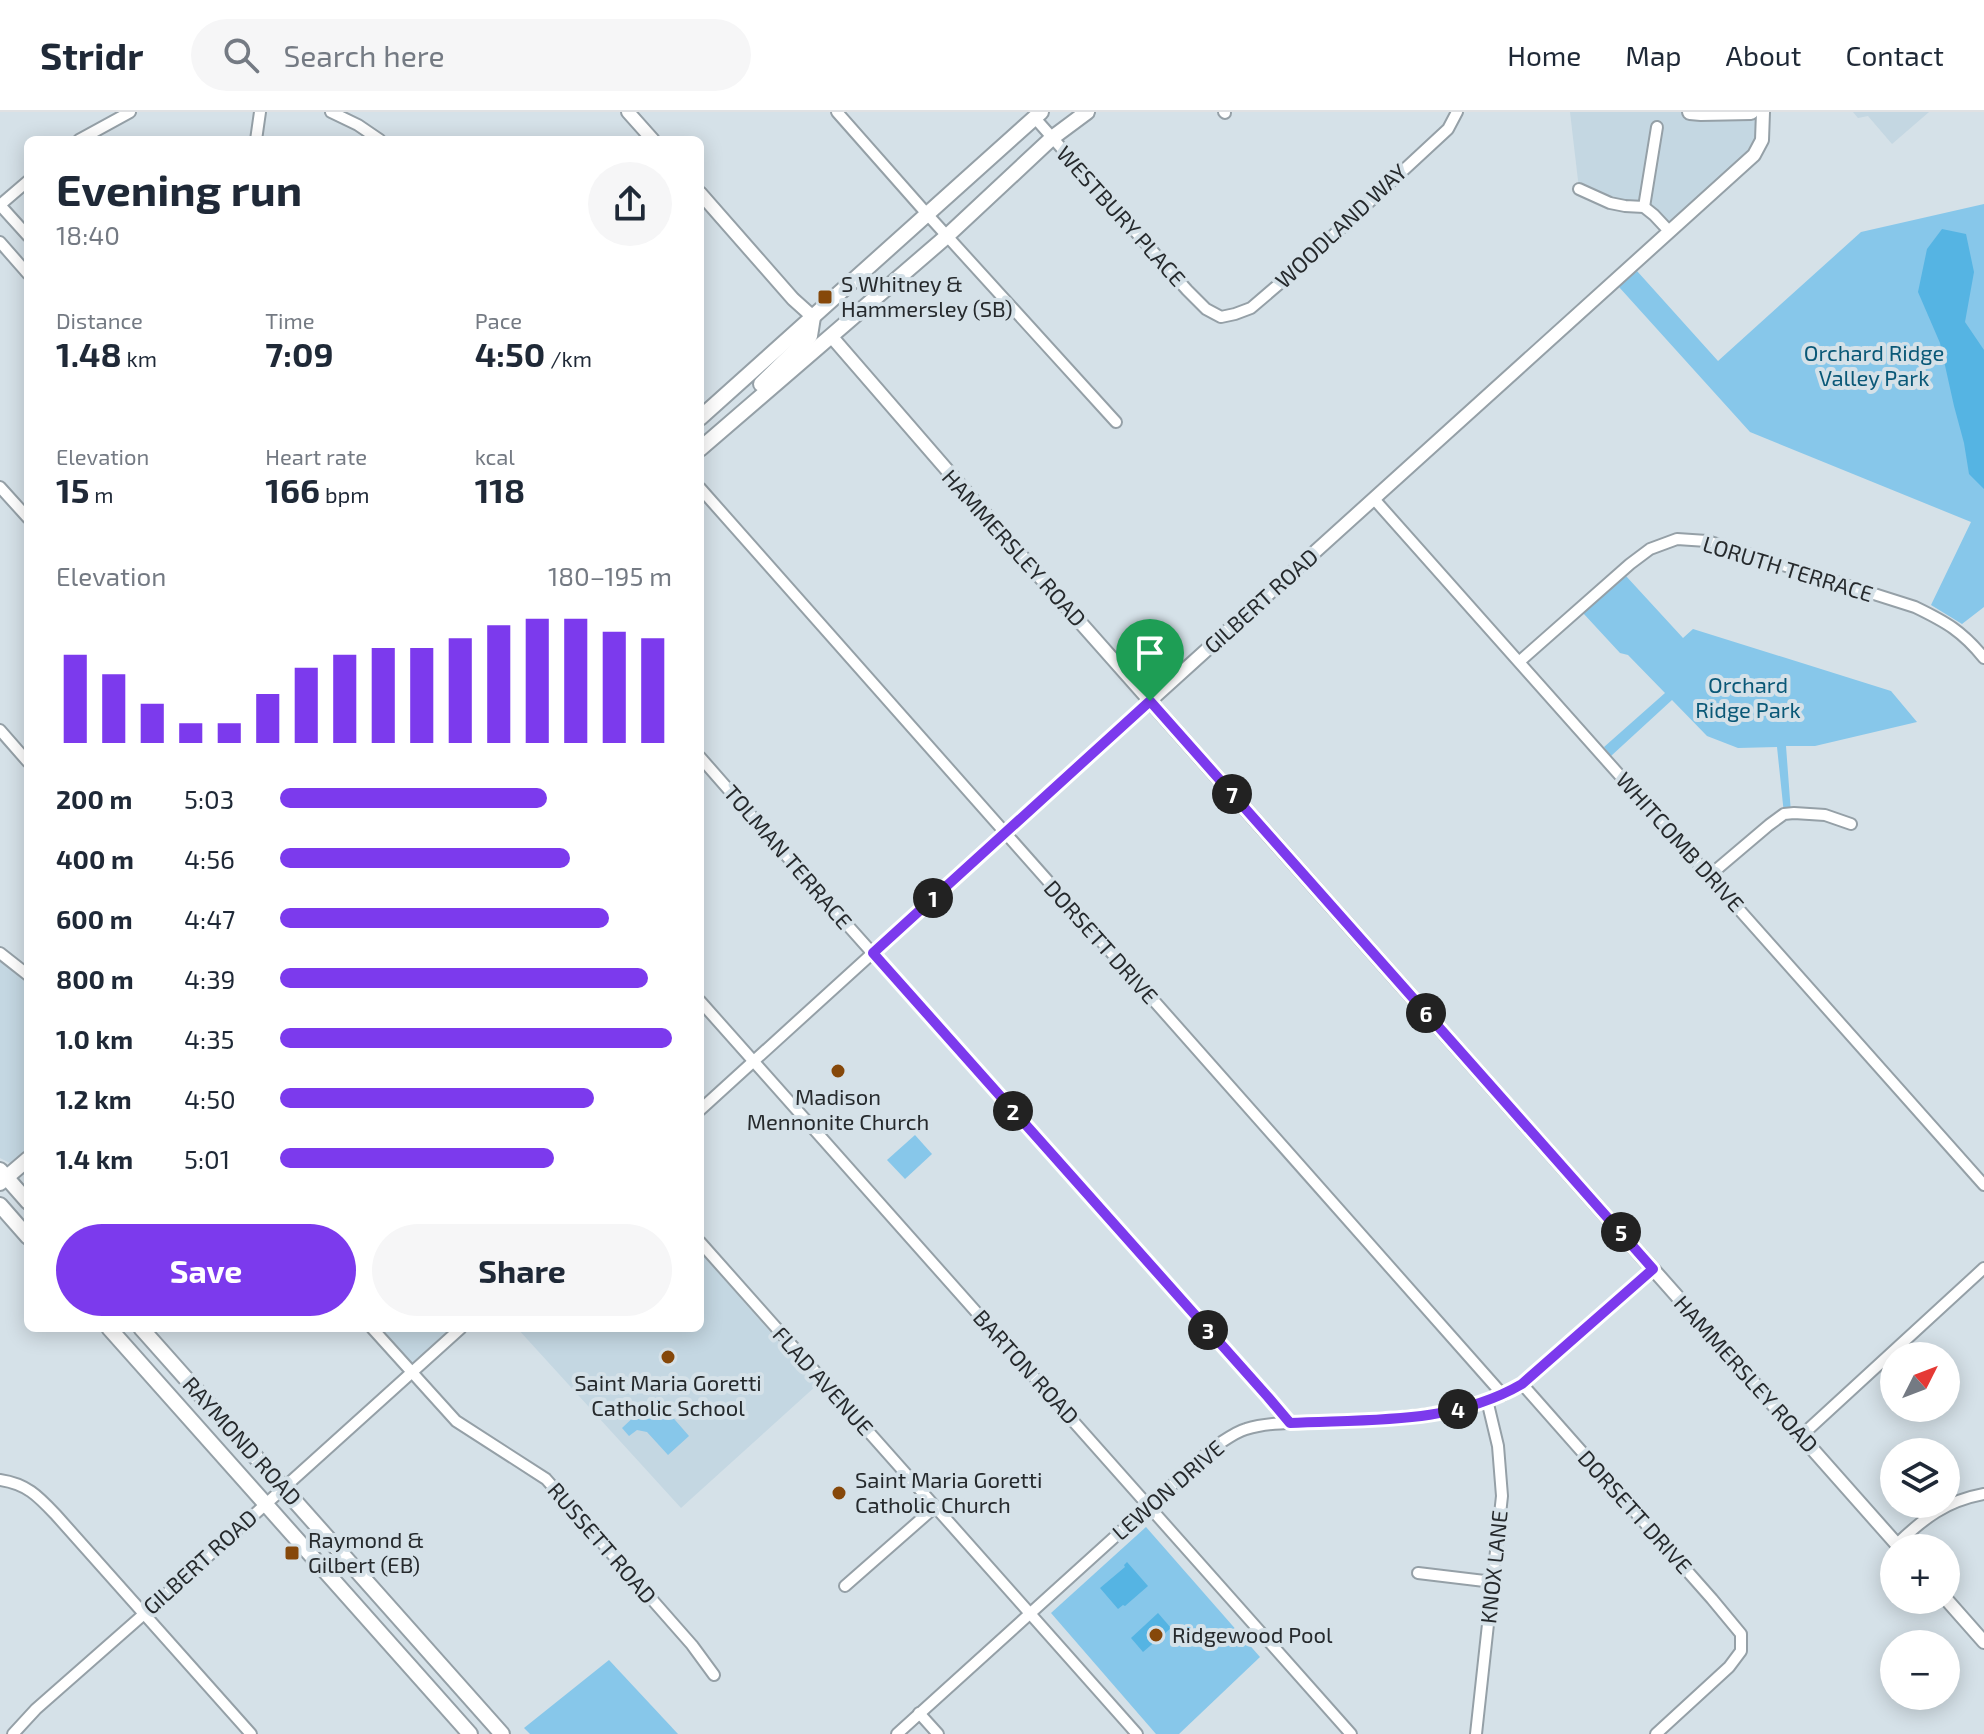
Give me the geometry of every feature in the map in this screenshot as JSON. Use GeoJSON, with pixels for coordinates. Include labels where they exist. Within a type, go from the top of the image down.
{"type":"FeatureCollection","features":[{"type":"Feature","properties":{"kind":"main road"},"geometry":{"type":"LineString","coordinates":[[704,446],[947,236],[1052,138],[1087,112]]}},
{"type":"Feature","properties":{"kind":"main road"},"geometry":{"type":"LineString","coordinates":[[1690,112],[1751,112]]}},
{"type":"Feature","properties":{"kind":"main road"},"geometry":{"type":"LineString","coordinates":[[704,414],[1038,115]]}},
{"type":"Feature","properties":{"kind":"main road"},"geometry":{"type":"LineString","coordinates":[[724,428],[741,403],[806,340],[812,330],[813,317]]}},
{"type":"Feature","properties":{"kind":"main road"},"geometry":{"type":"LineString","coordinates":[[24,1162],[2,1177],[24,1192]]}},
{"type":"Feature","properties":{"kind":"main road"},"geometry":{"type":"LineString","coordinates":[[24,1194],[0,1207],[24,1233]]}},
{"type":"Feature","properties":{"kind":"main road","name":"RAYMOND ROAD"},"geometry":{"type":"LineString","coordinates":[[113,1332],[470,1734]]}},
{"type":"Feature","properties":{"kind":"main road","name":"RAYMOND ROAD"},"geometry":{"type":"LineString","coordinates":[[145,1332],[502,1734]]}},
{"type":"Feature","properties":{"kind":"street"},"geometry":{"type":"LineString","coordinates":[[86,136],[130,112]]}},
{"type":"Feature","properties":{"kind":"street"},"geometry":{"type":"LineString","coordinates":[[257,136],[260,112]]}},
{"type":"Feature","properties":{"kind":"street"},"geometry":{"type":"LineString","coordinates":[[331,112],[374,136]]}},
{"type":"Feature","properties":{"kind":"street"},"geometry":{"type":"LineString","coordinates":[[628,112],[649,136]]}},
{"type":"Feature","properties":{"kind":"street"},"geometry":{"type":"LineString","coordinates":[[837,112],[1116,422]]}},
{"type":"Feature","properties":{"kind":"street","name":"WOODLAND WAY"},"geometry":{"type":"LineString","coordinates":[[1211,312],[1221,317],[1251,308],[1448,129],[1457,112]]}},
{"type":"Feature","properties":{"kind":"street","name":"GILBERT ROAD"},"geometry":{"type":"LineString","coordinates":[[704,1106],[1754,155],[1762,140],[1763,112]]}},
{"type":"Feature","properties":{"kind":"street","name":"WESTBURY PLACE"},"geometry":{"type":"LineString","coordinates":[[1038,115],[1052,138],[1187,290],[1211,312]]}},
{"type":"Feature","properties":{"kind":"street"},"geometry":{"type":"LineString","coordinates":[[1644,207],[1657,127]]}},
{"type":"Feature","properties":{"kind":"street"},"geometry":{"type":"LineString","coordinates":[[24,184],[0,205],[24,232]]}},
{"type":"Feature","properties":{"kind":"street"},"geometry":{"type":"LineString","coordinates":[[1579,189],[1610,203],[1644,207],[1669,231]]}},
{"type":"Feature","properties":{"kind":"street"},"geometry":{"type":"LineString","coordinates":[[704,198],[793,299],[813,317]]}},
{"type":"Feature","properties":{"kind":"street"},"geometry":{"type":"LineString","coordinates":[[0,242],[24,269]]}},
{"type":"Feature","properties":{"kind":"street","name":"HAMMERSLEY ROAD"},"geometry":{"type":"LineString","coordinates":[[831,336],[905,424],[1887,1534]]}},
{"type":"Feature","properties":{"kind":"street"},"geometry":{"type":"LineString","coordinates":[[0,487],[24,514]]}},
{"type":"Feature","properties":{"kind":"street","name":"DORSETT DRIVE"},"geometry":{"type":"LineString","coordinates":[[704,493],[1503,1395]]}},
{"type":"Feature","properties":{"kind":"street","name":"WHITCOMB DRIVE"},"geometry":{"type":"LineString","coordinates":[[1374,499],[1984,1185]]}},
{"type":"Feature","properties":{"kind":"street","name":"LORUTH TERRACE"},"geometry":{"type":"LineString","coordinates":[[1520,661],[1630,564],[1650,549],[1677,539],[1707,541],[1915,607],[1946,621],[1969,639],[1984,658]]}},
{"type":"Feature","properties":{"kind":"street"},"geometry":{"type":"LineString","coordinates":[[0,730],[24,757]]}},
{"type":"Feature","properties":{"kind":"street","name":"TOLMAN TERRACE"},"geometry":{"type":"LineString","coordinates":[[704,762],[1290,1423]]}},
{"type":"Feature","properties":{"kind":"street"},"geometry":{"type":"LineString","coordinates":[[1710,875],[1784,814],[1825,815],[1851,824]]}},
{"type":"Feature","properties":{"kind":"street"},"geometry":{"type":"LineString","coordinates":[[0,953],[24,972]]}},
{"type":"Feature","properties":{"kind":"street","name":"BARTON ROAD"},"geometry":{"type":"LineString","coordinates":[[704,1006],[1351,1734]]}},
{"type":"Feature","properties":{"kind":"street","name":"FLAD AVENUE"},"geometry":{"type":"LineString","coordinates":[[704,1247],[1137,1734]]}},
{"type":"Feature","properties":{"kind":"street"},"geometry":{"type":"LineString","coordinates":[[1801,1436],[1984,1268]]}},
{"type":"Feature","properties":{"kind":"street","name":"LEWON DRIVE"},"geometry":{"type":"LineString","coordinates":[[897,1734],[1214,1447],[1244,1429],[1290,1423],[1434,1415],[1503,1395],[1522,1384],[1653,1269]]}},
{"type":"Feature","properties":{"kind":"street","name":"RUSSETT ROAD"},"geometry":{"type":"LineString","coordinates":[[375,1332],[456,1421],[546,1479],[714,1675]]}},
{"type":"Feature","properties":{"kind":"street","name":"GILBERT ROAD"},"geometry":{"type":"LineString","coordinates":[[13,1734],[36,1709],[457,1332]]}},
{"type":"Feature","properties":{"kind":"street","name":"DORSETT DRIVE"},"geometry":{"type":"LineString","coordinates":[[1522,1384],[1741,1634],[1741,1651],[1729,1667],[1656,1734]]}},
{"type":"Feature","properties":{"kind":"street","name":"KNOX LANE"},"geometry":{"type":"LineString","coordinates":[[1476,1734],[1502,1496],[1498,1446],[1487,1400]]}},
{"type":"Feature","properties":{"kind":"street"},"geometry":{"type":"LineString","coordinates":[[0,1480],[33,1491],[250,1734]]}},
{"type":"Feature","properties":{"kind":"street"},"geometry":{"type":"LineString","coordinates":[[1908,1534],[1936,1511],[1965,1498],[1984,1494]]}},
{"type":"Feature","properties":{"kind":"street"},"geometry":{"type":"LineString","coordinates":[[845,1586],[935,1507]]}},
{"type":"Feature","properties":{"kind":"street"},"geometry":{"type":"LineString","coordinates":[[1418,1573],[1493,1582]]}},
{"type":"Feature","properties":{"kind":"street"},"geometry":{"type":"LineString","coordinates":[[1959,1614],[1984,1642]]}},
{"type":"Feature","properties":{"kind":"street"},"geometry":{"type":"LineString","coordinates":[[919,1713],[938,1734]]}},
{"type":"Feature","properties":{"kind":"shaded area"},"geometry":{"type":"Polygon","coordinates":[[[1570,112],[1763,112],[1762,140],[1669,231],[1654,215],[1579,189],[1570,112]]]}},
{"type":"Feature","properties":{"kind":"shaded area"},"geometry":{"type":"Polygon","coordinates":[[[1853,112],[1929,112],[1892,144],[1868,116],[1858,118],[1853,112]]]}},
{"type":"Feature","properties":{"kind":"shaded area"},"geometry":{"type":"Polygon","coordinates":[[[1942,229],[1966,234],[1974,272],[1965,322],[1984,350],[1984,489],[1969,474],[1940,343],[1918,292],[1927,249],[1942,229]]]}},
{"type":"Feature","properties":{"kind":"shaded area"},"geometry":{"type":"Polygon","coordinates":[[[0,960],[24,979],[24,1154],[10,1163],[0,1158],[0,960]]]}},
{"type":"Feature","properties":{"kind":"shaded area","name":"Saint Maria Goretti Catholic School"},"geometry":{"type":"Polygon","coordinates":[[[704,1257],[817,1385],[681,1508],[521,1332],[704,1332],[704,1257]]]}},
{"type":"Feature","properties":{"kind":"shaded area"},"geometry":{"type":"Polygon","coordinates":[[[375,1332],[457,1332],[411,1373],[375,1332]]]}},
{"type":"Feature","properties":{"kind":"shaded area"},"geometry":{"type":"Polygon","coordinates":[[[1127,1562],[1148,1586],[1118,1609],[1100,1588],[1127,1562]]]}},
{"type":"Feature","properties":{"kind":"shaded area"},"geometry":{"type":"Polygon","coordinates":[[[1158,1613],[1171,1628],[1143,1652],[1131,1638],[1158,1613]]]}},
{"type":"Feature","properties":{"kind":"green space","name":"Orchard Ridge Valley Park"},"geometry":{"type":"Polygon","coordinates":[[[1984,204],[1984,607],[1962,624],[1931,605],[1971,522],[1750,432],[1619,287],[1637,271],[1718,361],[1861,232],[1984,204]]]}},
{"type":"Feature","properties":{"kind":"green space","name":"Orchard Ridge Park"},"geometry":{"type":"Polygon","coordinates":[[[1626,576],[1683,638],[1693,629],[1891,691],[1917,722],[1815,746],[1786,746],[1791,813],[1784,814],[1777,747],[1738,748],[1707,736],[1672,700],[1611,756],[1604,747],[1665,693],[1628,655],[1620,653],[1583,613],[1626,576]]]}},
{"type":"Feature","properties":{"kind":"green space"},"geometry":{"type":"Polygon","coordinates":[[[915,1135],[932,1154],[905,1179],[887,1160],[915,1135]]]}},
{"type":"Feature","properties":{"kind":"green space"},"geometry":{"type":"Polygon","coordinates":[[[655,1397],[689,1436],[668,1455],[647,1432],[637,1430],[629,1436],[622,1428],[655,1397]]]}},
{"type":"Feature","properties":{"kind":"green space","name":"Ridgewood Pool"},"geometry":{"type":"Polygon","coordinates":[[[1146,1527],[1260,1657],[1179,1734],[1156,1734],[1051,1613],[1146,1527]]]}},
{"type":"Feature","properties":{"kind":"green space"},"geometry":{"type":"Polygon","coordinates":[[[609,1660],[678,1734],[530,1734],[524,1728],[609,1660]]]}},
{"type":"Feature","properties":{"kind":"place","name":"S Whitney & Hammersley (SB)"},"geometry":{"type":"Point","coordinates":[825,297]}},
{"type":"Feature","properties":{"kind":"place","name":"Madison Mennonite Church"},"geometry":{"type":"Point","coordinates":[838,1071]}},
{"type":"Feature","properties":{"kind":"place","name":"Saint Maria Goretti Catholic School"},"geometry":{"type":"Point","coordinates":[668,1357]}},
{"type":"Feature","properties":{"kind":"place","name":"Saint Maria Goretti Catholic Church"},"geometry":{"type":"Point","coordinates":[839,1493]}},
{"type":"Feature","properties":{"kind":"place","name":"Raymond & Gilbert (EB)"},"geometry":{"type":"Point","coordinates":[292,1553]}},
{"type":"Feature","properties":{"kind":"place","name":"Ridgewood Pool"},"geometry":{"type":"Point","coordinates":[1156,1635]}},
{"type":"Feature","properties":{"kind":"route"},"geometry":{"type":"LineString","coordinates":[[1150,701],[1653,1269],[1522,1384],[1503,1395],[1434,1415],[1290,1423],[873,953],[1150,701]]}}]}
